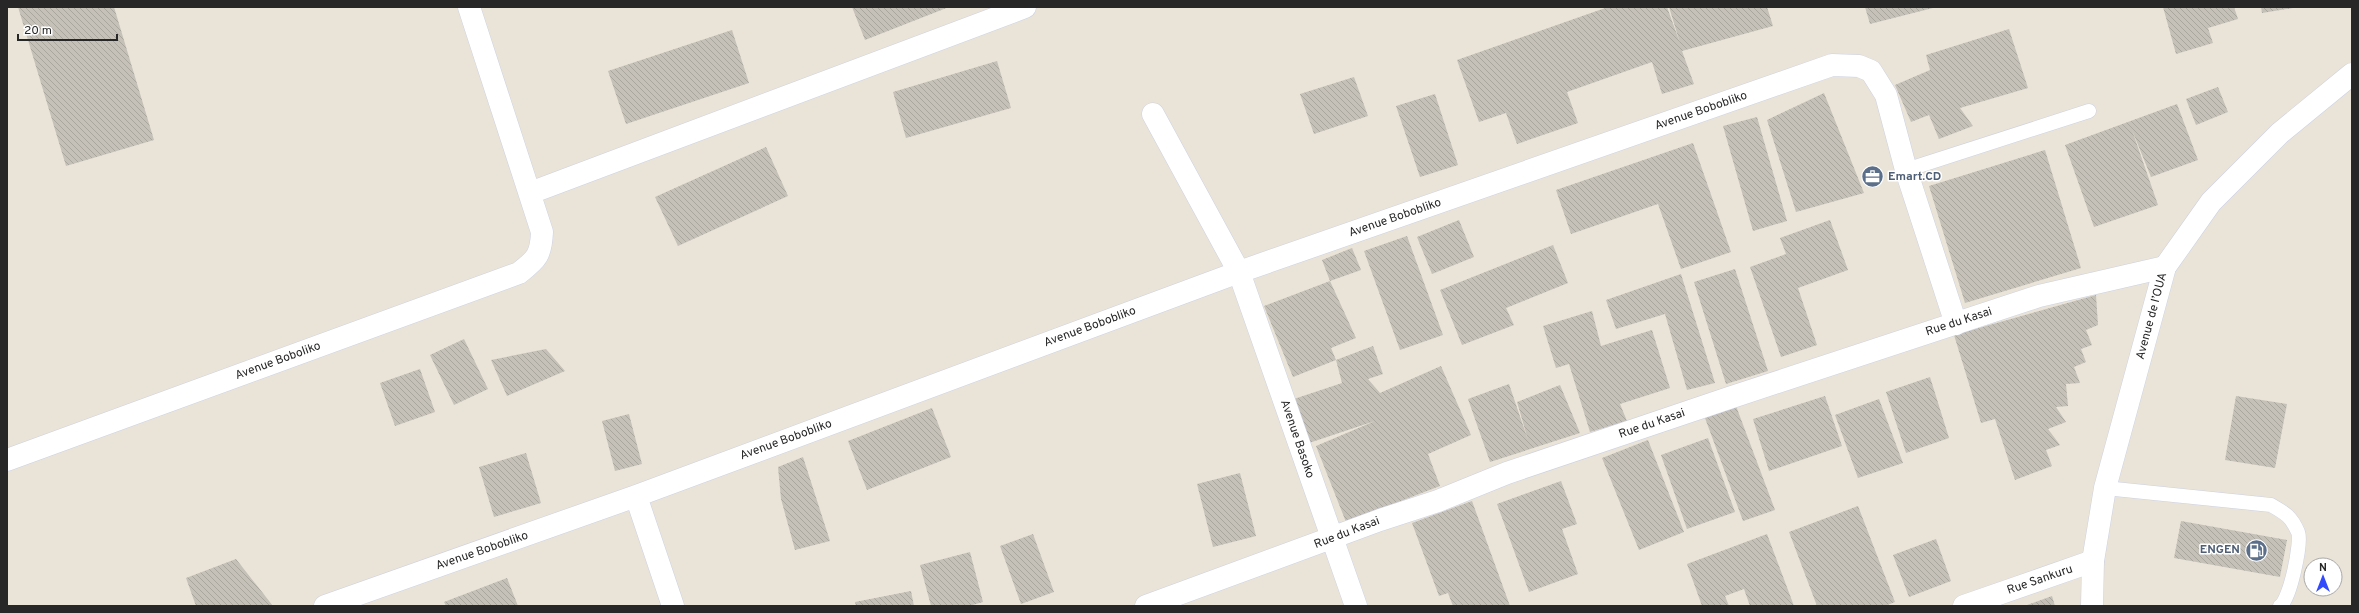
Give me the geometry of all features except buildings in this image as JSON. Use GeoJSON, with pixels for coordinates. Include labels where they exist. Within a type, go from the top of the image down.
{"type":"FeatureCollection","features":[{"type":"Feature","properties":{"kind":"street"},"geometry":{"type":"LineString","coordinates":[[469,7],[530,193],[1025,7]]}},
{"type":"Feature","properties":{"kind":"street","name":"Avenue Bobobliko"},"geometry":{"type":"LineString","coordinates":[[325,606],[636,496],[1239,272],[1832,65],[1859,66],[1871,71],[1886,95],[1906,170]]}},
{"type":"Feature","properties":{"kind":"street","name":"Avenue de l’OUA"},"geometry":{"type":"LineString","coordinates":[[2092,606],[2093,561],[2105,488],[2165,267],[2211,202],[2280,133],[2352,74]]}},
{"type":"Feature","properties":{"kind":"street","name":"Avenue Basoko"},"geometry":{"type":"LineString","coordinates":[[1153,114],[1239,272],[1331,539],[1356,606]]}},
{"type":"Feature","properties":{"kind":"street"},"geometry":{"type":"LineString","coordinates":[[1906,170],[1956,324]]}},
{"type":"Feature","properties":{"kind":"street","name":"Avenue Boboliko"},"geometry":{"type":"LineString","coordinates":[[7,460],[519,273],[533,263],[541,251],[542,232],[530,193]]}},
{"type":"Feature","properties":{"kind":"street","name":"Rue du Kasai"},"geometry":{"type":"LineString","coordinates":[[1146,606],[1475,488],[1507,473],[2039,296],[2165,267]]}},
{"type":"Feature","properties":{"kind":"street"},"geometry":{"type":"LineString","coordinates":[[636,496],[673,606]]}},
{"type":"Feature","properties":{"kind":"street","name":"Rue Sankuru"},"geometry":{"type":"LineString","coordinates":[[1964,606],[2093,561]]}},
{"type":"Feature","properties":{"kind":"lane"},"geometry":{"type":"LineString","coordinates":[[1906,170],[2089,111]]}},
{"type":"Feature","properties":{"kind":"lane"},"geometry":{"type":"LineString","coordinates":[[2105,488],[2270,505],[2289,516],[2299,534],[2292,586],[2284,604],[2280,606]]}},
{"type":"Feature","properties":{"kind":"place","name":"Emart.CD"},"geometry":{"type":"Point","coordinates":[1872,177]}},
{"type":"Feature","properties":{"kind":"place","name":"ENGEN"},"geometry":{"type":"Point","coordinates":[2256,550]}}]}
